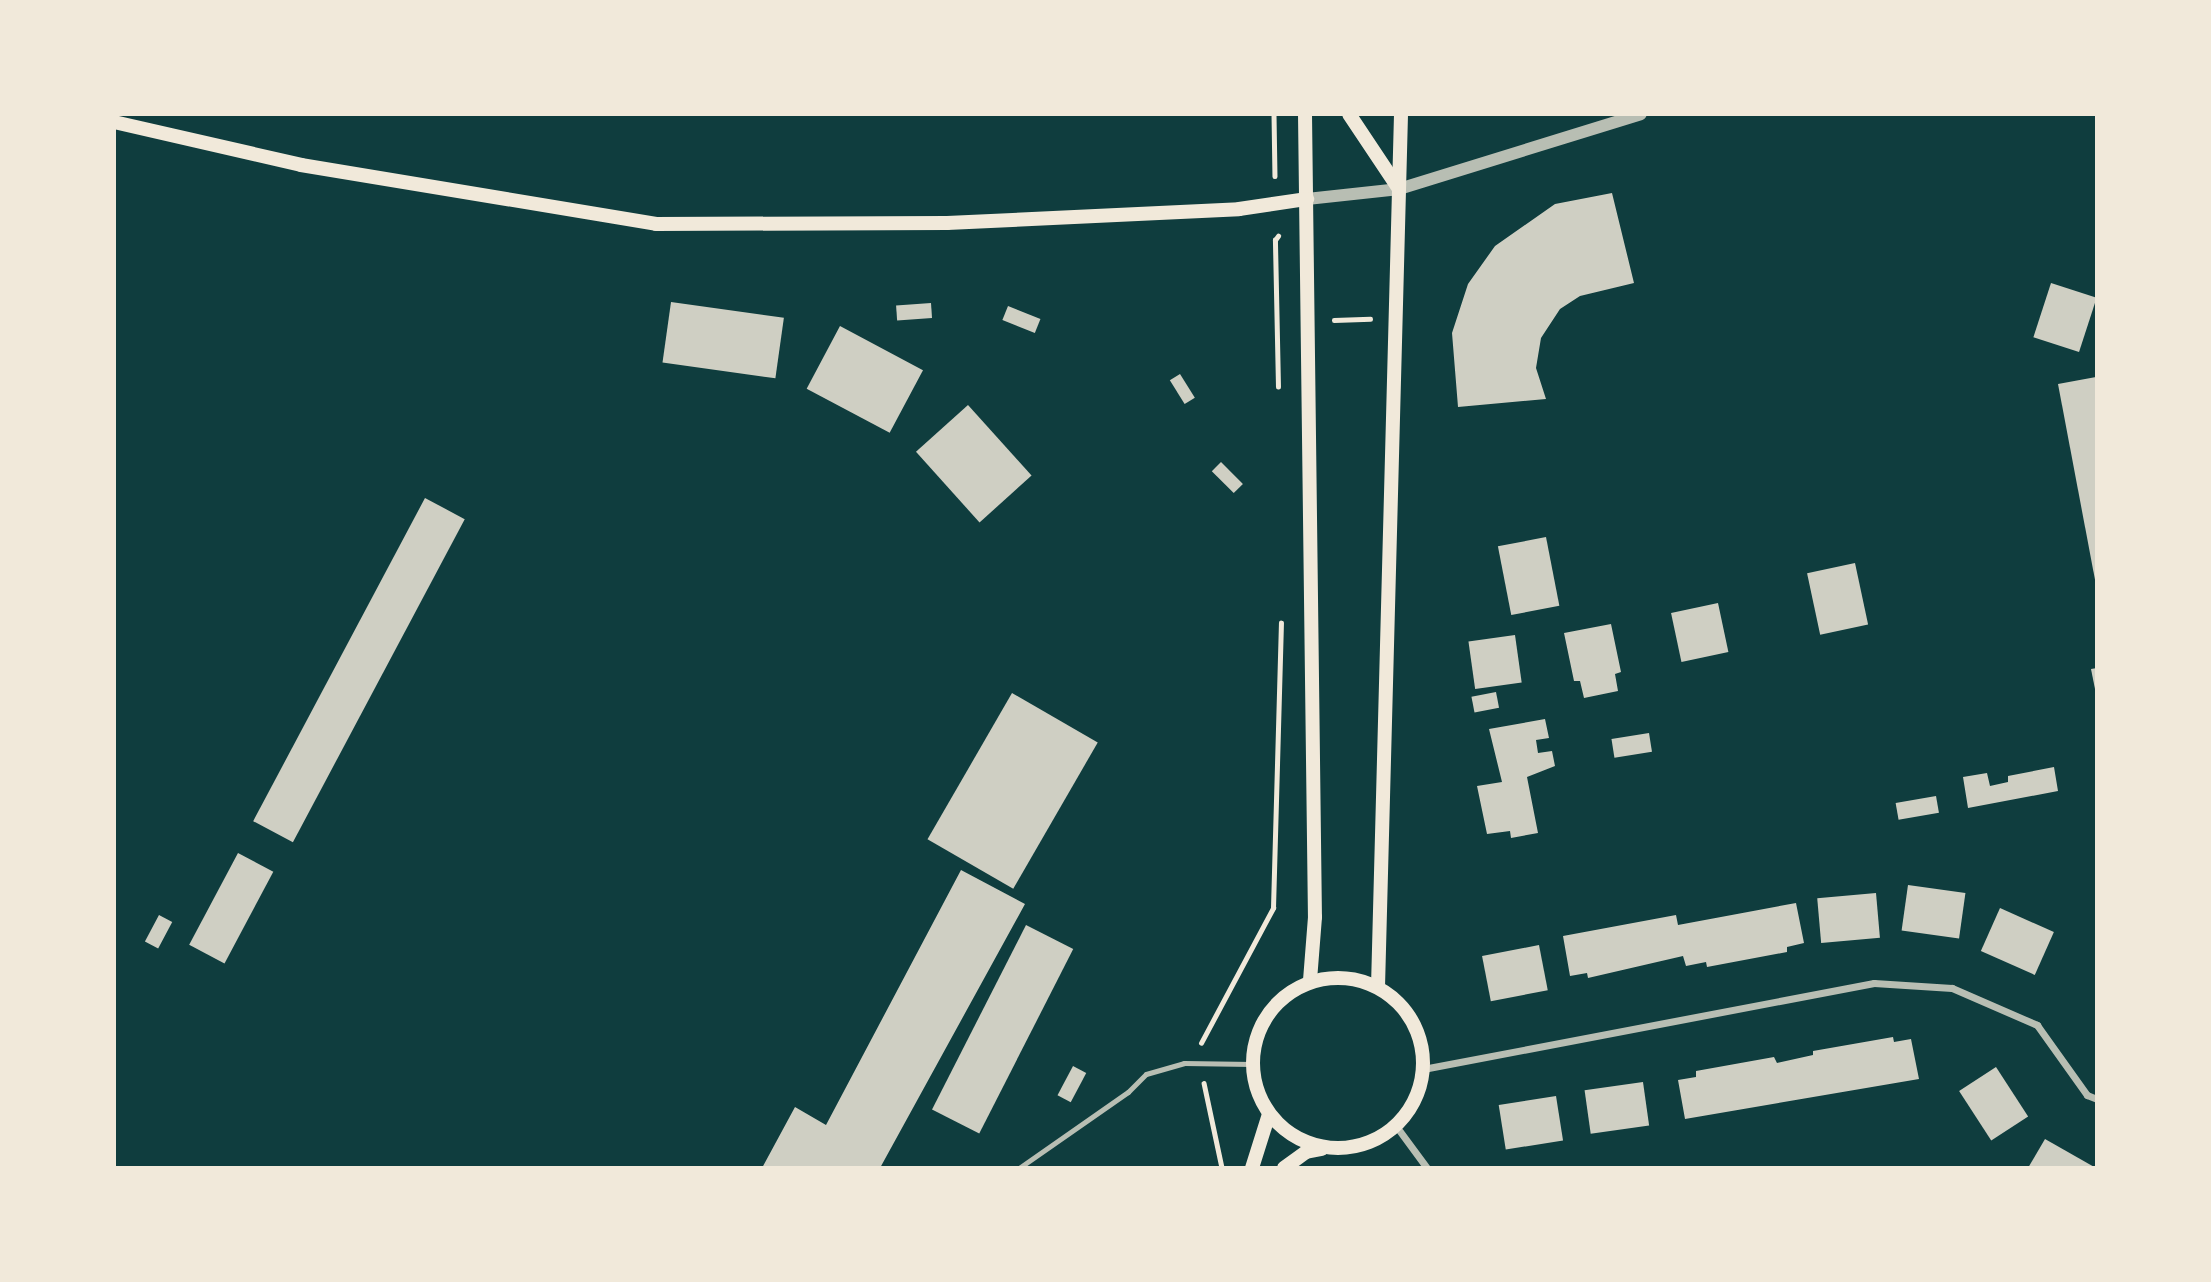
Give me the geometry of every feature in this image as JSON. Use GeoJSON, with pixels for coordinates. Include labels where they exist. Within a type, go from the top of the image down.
{"type":"FeatureCollection","features":[{"type":"Feature","properties":{"kind":"main road"},"geometry":{"type":"LineString","coordinates":[[1305,114],[1315,917],[1310,981]]}},
{"type":"Feature","properties":{"kind":"main road"},"geometry":{"type":"LineString","coordinates":[[1349,114],[1399,189]]}},
{"type":"Feature","properties":{"kind":"main road"},"geometry":{"type":"LineString","coordinates":[[1378,987],[1401,114]]}},
{"type":"Feature","properties":{"kind":"main road"},"geometry":{"type":"LineString","coordinates":[[114,122],[301,166],[656,224],[947,223],[1239,209],[1307,199]]}},
{"type":"Feature","properties":{"kind":"main road"},"geometry":{"type":"LineString","coordinates":[[1284,1168],[1306,1152],[1376,1140],[1396,1126],[1415,1100],[1423,1069],[1413,1021],[1378,987],[1333,977],[1310,981],[1287,994],[1268,1013],[1256,1037],[1252,1064],[1257,1091],[1269,1114],[1296,1137],[1329,1148]]}},
{"type":"Feature","properties":{"kind":"main road"},"geometry":{"type":"LineString","coordinates":[[1252,1168],[1269,1114]]}},
{"type":"Feature","properties":{"kind":"street"},"geometry":{"type":"LineString","coordinates":[[1307,199],[1399,189],[1641,114]]}},
{"type":"Feature","properties":{"kind":"street"},"geometry":{"type":"LineString","coordinates":[[1423,1069],[1874,983],[1952,988],[2037,1025],[2087,1095],[2097,1098]]}},
{"type":"Feature","properties":{"kind":"street"},"geometry":{"type":"LineString","coordinates":[[1396,1126],[1427,1168]]}},
{"type":"Feature","properties":{"kind":"lane"},"geometry":{"type":"LineString","coordinates":[[1019,1168],[1128,1093],[1146,1074],[1184,1063],[1252,1064]]}},
{"type":"Feature","properties":{"kind":"path"},"geometry":{"type":"LineString","coordinates":[[1274,114],[1275,179]]}},
{"type":"Feature","properties":{"kind":"path"},"geometry":{"type":"LineString","coordinates":[[1279,401],[1275,240],[1307,199]]}},
{"type":"Feature","properties":{"kind":"path"},"geometry":{"type":"LineString","coordinates":[[1309,320],[1397,319]]}},
{"type":"Feature","properties":{"kind":"path"},"geometry":{"type":"LineString","coordinates":[[1223,1164],[1205,1096],[1200,1040],[1273,908],[1282,610]]}},
{"type":"Feature","properties":{"kind":"building"},"geometry":{"type":"Polygon","coordinates":[[[1612,193],[1634,283],[1580,296],[1560,309],[1541,338],[1536,368],[1546,399],[1458,407],[1452,333],[1468,284],[1495,246],[1555,204],[1612,193]]]}},
{"type":"Feature","properties":{"kind":"building"},"geometry":{"type":"Polygon","coordinates":[[[2051,283],[2097,298],[2079,352],[2033,337],[2051,283]]]}},
{"type":"Feature","properties":{"kind":"building"},"geometry":{"type":"Polygon","coordinates":[[[671,302],[784,318],[775,378],[663,362],[671,302]]]}},
{"type":"Feature","properties":{"kind":"building"},"geometry":{"type":"Polygon","coordinates":[[[931,303],[932,318],[897,320],[896,305],[931,303]]]}},
{"type":"Feature","properties":{"kind":"building"},"geometry":{"type":"Polygon","coordinates":[[[1008,306],[1040,319],[1035,333],[1002,320],[1008,306]]]}},
{"type":"Feature","properties":{"kind":"building"},"geometry":{"type":"Polygon","coordinates":[[[840,326],[923,370],[890,433],[807,389],[840,326]]]}},
{"type":"Feature","properties":{"kind":"building"},"geometry":{"type":"Polygon","coordinates":[[[1180,374],[1195,398],[1185,404],[1170,380],[1180,374]]]}},
{"type":"Feature","properties":{"kind":"building"},"geometry":{"type":"Polygon","coordinates":[[[2096,377],[2097,384],[2096,585],[2058,384],[2096,377]]]}},
{"type":"Feature","properties":{"kind":"building"},"geometry":{"type":"Polygon","coordinates":[[[968,405],[1032,476],[980,522],[916,452],[968,405]]]}},
{"type":"Feature","properties":{"kind":"building"},"geometry":{"type":"Polygon","coordinates":[[[1221,462],[1243,484],[1234,493],[1212,471],[1221,462]]]}},
{"type":"Feature","properties":{"kind":"building"},"geometry":{"type":"Polygon","coordinates":[[[425,498],[465,519],[293,842],[253,821],[425,498]]]}},
{"type":"Feature","properties":{"kind":"building"},"geometry":{"type":"Polygon","coordinates":[[[1546,537],[1559,606],[1511,615],[1498,546],[1546,537]]]}},
{"type":"Feature","properties":{"kind":"building"},"geometry":{"type":"Polygon","coordinates":[[[1855,563],[1868,625],[1820,635],[1807,573],[1855,563]]]}},
{"type":"Feature","properties":{"kind":"building"},"geometry":{"type":"Polygon","coordinates":[[[1718,603],[1728,652],[1681,662],[1671,613],[1718,603]]]}},
{"type":"Feature","properties":{"kind":"building"},"geometry":{"type":"Polygon","coordinates":[[[1611,624],[1621,672],[1615,674],[1618,691],[1584,698],[1580,681],[1574,681],[1564,633],[1611,624]]]}},
{"type":"Feature","properties":{"kind":"building"},"geometry":{"type":"Polygon","coordinates":[[[1515,635],[1522,683],[1475,689],[1468,642],[1515,635]]]}},
{"type":"Feature","properties":{"kind":"building"},"geometry":{"type":"Polygon","coordinates":[[[2097,668],[2097,694],[2096,694],[2091,669],[2097,668]]]}},
{"type":"Feature","properties":{"kind":"building"},"geometry":{"type":"Polygon","coordinates":[[[1496,692],[1499,708],[1475,712],[1471,697],[1496,692]]]}},
{"type":"Feature","properties":{"kind":"building"},"geometry":{"type":"Polygon","coordinates":[[[1012,693],[1098,742],[1013,889],[928,839],[1012,693]]]}},
{"type":"Feature","properties":{"kind":"building"},"geometry":{"type":"Polygon","coordinates":[[[1545,719],[1549,738],[1536,740],[1538,753],[1552,751],[1555,766],[1527,777],[1538,833],[1511,838],[1510,831],[1487,834],[1477,786],[1502,782],[1489,729],[1545,719]]]}},
{"type":"Feature","properties":{"kind":"building"},"geometry":{"type":"Polygon","coordinates":[[[1649,733],[1652,752],[1614,758],[1611,739],[1649,733]]]}},
{"type":"Feature","properties":{"kind":"building"},"geometry":{"type":"Polygon","coordinates":[[[2054,767],[2058,791],[1968,808],[1963,777],[1987,773],[1990,786],[2008,782],[2008,776],[2054,767]]]}},
{"type":"Feature","properties":{"kind":"building"},"geometry":{"type":"Polygon","coordinates":[[[1936,796],[1939,813],[1899,820],[1896,803],[1936,796]]]}},
{"type":"Feature","properties":{"kind":"building"},"geometry":{"type":"Polygon","coordinates":[[[238,853],[273,872],[224,964],[189,945],[238,853]]]}},
{"type":"Feature","properties":{"kind":"building"},"geometry":{"type":"Polygon","coordinates":[[[961,870],[1025,904],[880,1168],[762,1168],[795,1107],[826,1125],[961,870]]]}},
{"type":"Feature","properties":{"kind":"building"},"geometry":{"type":"Polygon","coordinates":[[[1908,885],[1965,893],[1959,939],[1902,931],[1908,885]]]}},
{"type":"Feature","properties":{"kind":"building"},"geometry":{"type":"Polygon","coordinates":[[[1876,893],[1880,938],[1821,943],[1817,898],[1876,893]]]}},
{"type":"Feature","properties":{"kind":"building"},"geometry":{"type":"Polygon","coordinates":[[[1796,903],[1804,943],[1787,947],[1787,952],[1707,967],[1706,962],[1686,966],[1683,956],[1588,978],[1587,973],[1570,976],[1563,936],[1676,915],[1678,925],[1796,903]]]}},
{"type":"Feature","properties":{"kind":"building"},"geometry":{"type":"Polygon","coordinates":[[[2000,908],[2054,932],[2035,975],[1981,951],[2000,908]]]}},
{"type":"Feature","properties":{"kind":"building"},"geometry":{"type":"Polygon","coordinates":[[[159,915],[172,922],[158,949],[145,941],[159,915]]]}},
{"type":"Feature","properties":{"kind":"building"},"geometry":{"type":"Polygon","coordinates":[[[1026,925],[1073,949],[979,1133],[932,1109],[1026,925]]]}},
{"type":"Feature","properties":{"kind":"building"},"geometry":{"type":"Polygon","coordinates":[[[1539,945],[1548,990],[1491,1001],[1482,956],[1539,945]]]}},
{"type":"Feature","properties":{"kind":"building"},"geometry":{"type":"Polygon","coordinates":[[[1893,1037],[1894,1042],[1911,1039],[1919,1079],[1685,1119],[1678,1080],[1696,1077],[1696,1071],[1774,1057],[1777,1063],[1813,1055],[1813,1051],[1893,1037]]]}},
{"type":"Feature","properties":{"kind":"building"},"geometry":{"type":"Polygon","coordinates":[[[1073,1066],[1086,1073],[1071,1102],[1058,1095],[1073,1066]]]}},
{"type":"Feature","properties":{"kind":"building"},"geometry":{"type":"Polygon","coordinates":[[[1996,1067],[2028,1116],[1991,1140],[1959,1091],[1996,1067]]]}},
{"type":"Feature","properties":{"kind":"building"},"geometry":{"type":"Polygon","coordinates":[[[1643,1082],[1649,1126],[1591,1134],[1585,1090],[1643,1082]]]}},
{"type":"Feature","properties":{"kind":"building"},"geometry":{"type":"Polygon","coordinates":[[[1556,1096],[1563,1140],[1506,1150],[1499,1105],[1556,1096]]]}},
{"type":"Feature","properties":{"kind":"building"},"geometry":{"type":"Polygon","coordinates":[[[2045,1139],[2096,1168],[2028,1168],[2045,1139]]]}}]}
